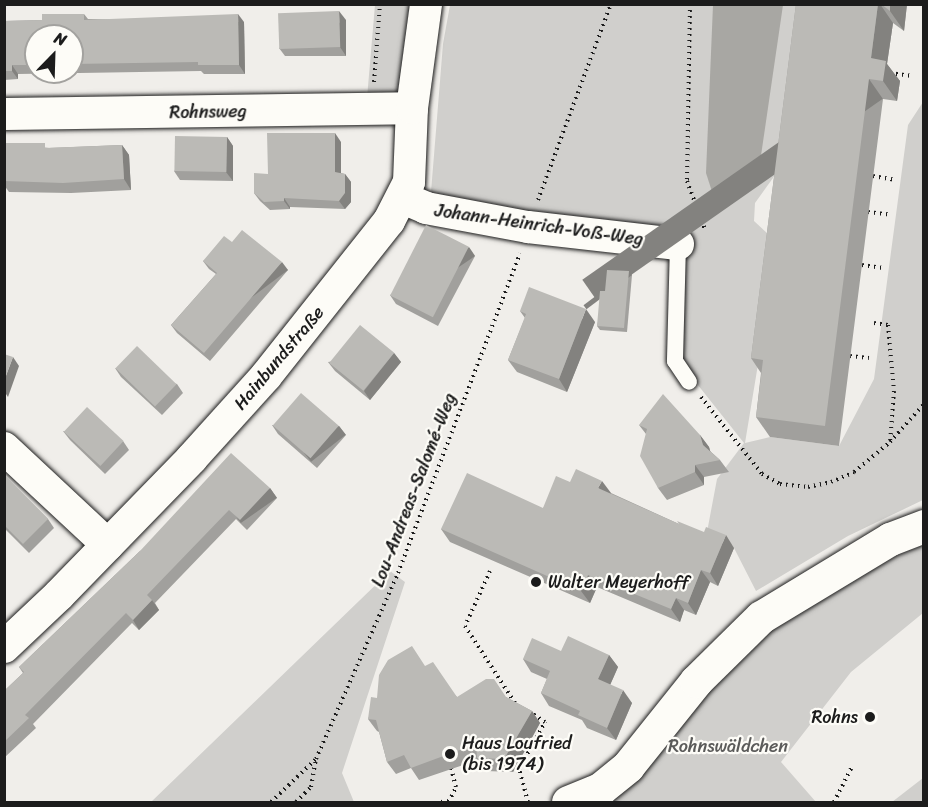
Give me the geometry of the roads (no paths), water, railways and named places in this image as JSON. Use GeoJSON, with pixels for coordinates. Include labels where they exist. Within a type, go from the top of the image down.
{"type":"FeatureCollection","features":[{"type":"Feature","properties":{"kind":"street","name":"Hainbundstraße"},"geometry":{"type":"LineString","coordinates":[[4,647],[108,545],[266,376],[382,230],[403,198],[409,182],[412,108],[426,4]]}},
{"type":"Feature","properties":{"kind":"street","name":"Rohnsweg"},"geometry":{"type":"LineString","coordinates":[[4,114],[412,108]]}},
{"type":"Feature","properties":{"kind":"street","name":"Johann-Heinrich-Voß-Weg"},"geometry":{"type":"LineString","coordinates":[[403,198],[426,208],[528,227],[678,244]]}},
{"type":"Feature","properties":{"kind":"street"},"geometry":{"type":"LineString","coordinates":[[4,448],[108,545]]}},
{"type":"Feature","properties":{"kind":"street"},"geometry":{"type":"LineString","coordinates":[[568,802],[600,789],[628,766],[696,681],[761,617],[890,539],[924,526]]}},
{"type":"Feature","properties":{"kind":"lane"},"geometry":{"type":"LineString","coordinates":[[678,244],[675,361],[689,382]]}},
{"type":"Feature","properties":{"kind":"place","name":"Walter Meyerhoff"},"geometry":{"type":"Point","coordinates":[536,582]}},
{"type":"Feature","properties":{"kind":"place","name":"Rohns"},"geometry":{"type":"Point","coordinates":[870,717]}},
{"type":"Feature","properties":{"kind":"place","name":"Haus Loufried (bis 1974)"},"geometry":{"type":"Point","coordinates":[450,754]}},
{"type":"Feature","properties":{"kind":"park label","name":"Rohnswäldchen"},"geometry":{"type":"Point","coordinates":[728,746]}}]}
